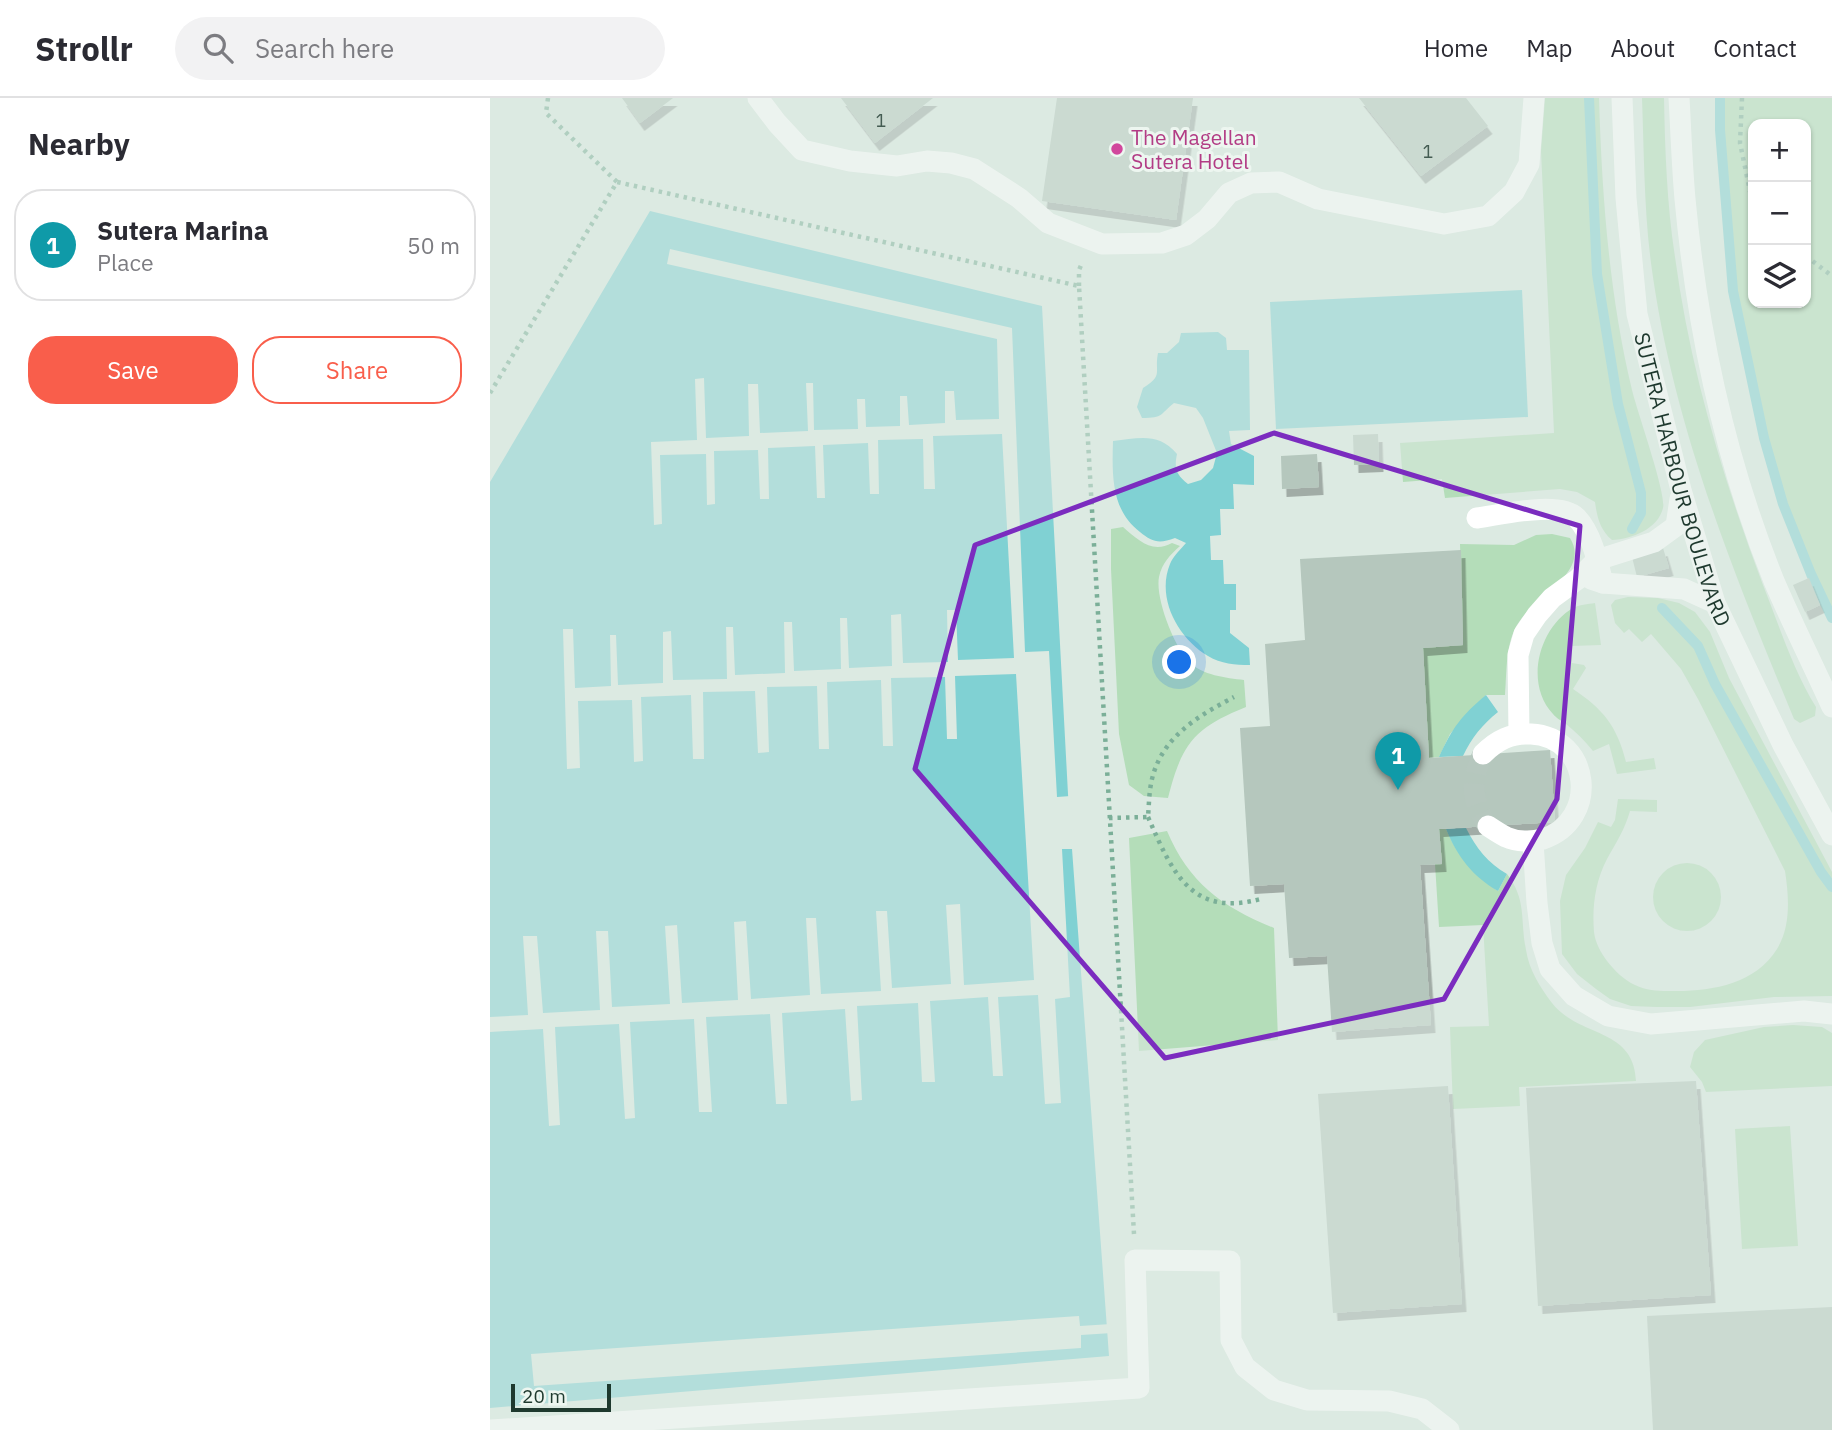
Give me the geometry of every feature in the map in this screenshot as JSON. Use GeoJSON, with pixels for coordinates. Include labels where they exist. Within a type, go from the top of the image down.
{"type":"FeatureCollection","features":[{"type":"Feature","properties":{"kind":"street"},"geometry":{"type":"LineString","coordinates":[[758,98],[802,150],[861,163],[897,166],[928,161],[974,169],[1008,190],[1048,223],[1102,244],[1162,243],[1186,235],[1207,219],[1229,192],[1251,183],[1279,182],[1318,199],[1444,224],[1488,216],[1514,192],[1530,164],[1534,98]]}},
{"type":"Feature","properties":{"kind":"street","name":"SUTERA HARBOUR BOULEVARD"},"geometry":{"type":"LineString","coordinates":[[1622,98],[1626,198],[1637,314],[1681,490],[1715,603],[1783,746],[1832,835]]}},
{"type":"Feature","properties":{"kind":"street"},"geometry":{"type":"LineString","coordinates":[[1679,98],[1685,199],[1699,306],[1714,387],[1740,482],[1774,580],[1832,707]]}},
{"type":"Feature","properties":{"kind":"street"},"geometry":{"type":"LineString","coordinates":[[1519,734],[1517,674],[1518,655],[1524,634],[1552,598],[1578,579],[1597,560],[1654,542],[1676,526],[1681,490]]}},
{"type":"Feature","properties":{"kind":"street"},"geometry":{"type":"LineString","coordinates":[[1477,518],[1548,509],[1565,510],[1576,517],[1585,529],[1603,583]]}},
{"type":"Feature","properties":{"kind":"street"},"geometry":{"type":"LineString","coordinates":[[1578,579],[1684,589],[1715,603]]}},
{"type":"Feature","properties":{"kind":"street"},"geometry":{"type":"LineString","coordinates":[[1483,754],[1505,738],[1519,734],[1541,735],[1560,744],[1574,760],[1582,780],[1580,802],[1571,821],[1554,835],[1533,842],[1508,839],[1488,826]]}},
{"type":"Feature","properties":{"kind":"street"},"geometry":{"type":"LineString","coordinates":[[1533,842],[1542,943],[1549,969],[1574,996],[1608,1016],[1651,1024],[1804,1011],[1832,1014]]}},
{"type":"Feature","properties":{"kind":"street"},"geometry":{"type":"LineString","coordinates":[[491,1430],[1139,1388],[1135,1259],[1230,1261],[1231,1340],[1245,1367],[1274,1390],[1307,1399],[1389,1401],[1422,1409],[1449,1430]]}},
{"type":"Feature","properties":{"kind":"path"},"geometry":{"type":"LineString","coordinates":[[548,98],[546,113],[617,182],[1079,286],[1135,1259]]}},
{"type":"Feature","properties":{"kind":"path"},"geometry":{"type":"LineString","coordinates":[[1742,98],[1740,143],[1748,182]]}},
{"type":"Feature","properties":{"kind":"path"},"geometry":{"type":"LineString","coordinates":[[490,393],[617,182]]}},
{"type":"Feature","properties":{"kind":"path"},"geometry":{"type":"LineString","coordinates":[[1811,260],[1832,276]]}},
{"type":"Feature","properties":{"kind":"path"},"geometry":{"type":"LineString","coordinates":[[1234,697],[1198,715],[1177,734],[1160,756],[1151,780],[1148,817],[1176,872],[1195,894],[1216,904],[1241,905],[1264,898]]}},
{"type":"Feature","properties":{"kind":"path"},"geometry":{"type":"LineString","coordinates":[[1110,818],[1148,817]]}},
{"type":"Feature","properties":{"kind":"highlighted area"},"geometry":{"type":"Polygon","coordinates":[[[1274,433],[1580,526],[1557,799],[1444,999],[1165,1058],[915,769],[975,545],[1274,433]]]}},
{"type":"Feature","properties":{"kind":"green space"},"geometry":{"type":"Polygon","coordinates":[[[1545,98],[1599,98],[1602,171],[1612,281],[1632,390],[1663,500],[1663,508],[1656,522],[1643,532],[1620,539],[1612,540],[1608,536],[1600,523],[1595,502],[1577,492],[1560,489],[1445,498],[1442,479],[1403,482],[1400,443],[1554,433],[1541,151],[1545,98]]]}},
{"type":"Feature","properties":{"kind":"green space"},"geometry":{"type":"Polygon","coordinates":[[[1642,98],[1664,98],[1670,218],[1689,341],[1710,423],[1748,545],[1793,663],[1816,707],[1815,716],[1800,723],[1794,719],[1727,552],[1689,438],[1674,381],[1651,263],[1642,98]]]}},
{"type":"Feature","properties":{"kind":"green space"},"geometry":{"type":"Polygon","coordinates":[[[1722,98],[1832,98],[1832,610],[1785,504],[1766,437],[1736,290],[1722,130],[1722,98]]]}},
{"type":"Feature","properties":{"kind":"green space"},"geometry":{"type":"Polygon","coordinates":[[[1123,527],[1140,541],[1152,546],[1172,543],[1180,546],[1167,560],[1159,577],[1160,597],[1172,634],[1183,655],[1194,666],[1215,675],[1244,680],[1246,707],[1214,722],[1193,740],[1179,764],[1168,798],[1144,796],[1129,785],[1119,734],[1111,529],[1123,527]]]}},
{"type":"Feature","properties":{"kind":"green space"},"geometry":{"type":"Polygon","coordinates":[[[1552,534],[1570,538],[1575,550],[1573,562],[1559,583],[1527,612],[1514,630],[1508,657],[1505,695],[1486,695],[1450,734],[1439,757],[1429,758],[1423,648],[1463,645],[1460,544],[1514,545],[1536,535],[1552,534]]]}},
{"type":"Feature","properties":{"kind":"green space"},"geometry":{"type":"Polygon","coordinates":[[[1628,597],[1658,598],[1679,603],[1695,612],[1710,632],[1729,678],[1832,872],[1832,996],[1774,997],[1690,1007],[1631,1006],[1610,999],[1596,989],[1577,974],[1562,954],[1560,901],[1566,875],[1585,848],[1598,822],[1611,827],[1615,820],[1618,799],[1657,800],[1657,812],[1630,811],[1603,868],[1595,895],[1593,923],[1597,943],[1607,961],[1627,981],[1646,989],[1661,991],[1691,991],[1733,983],[1758,970],[1768,961],[1782,940],[1787,921],[1785,871],[1681,669],[1651,634],[1642,642],[1629,629],[1624,633],[1615,623],[1611,605],[1615,600],[1628,597]]]}},
{"type":"Feature","properties":{"kind":"green space"},"geometry":{"type":"Polygon","coordinates":[[[1595,603],[1601,645],[1572,646],[1572,663],[1584,665],[1586,668],[1573,689],[1601,711],[1618,738],[1626,762],[1654,758],[1656,769],[1617,774],[1609,744],[1593,751],[1554,715],[1544,701],[1538,672],[1544,642],[1561,617],[1575,607],[1595,603]]]}},
{"type":"Feature","properties":{"kind":"green space"},"geometry":{"type":"Polygon","coordinates":[[[1439,829],[1446,829],[1467,864],[1498,891],[1507,874],[1518,893],[1527,957],[1539,984],[1563,1014],[1616,1042],[1626,1051],[1633,1064],[1636,1081],[1519,1087],[1520,1106],[1453,1109],[1450,1027],[1489,1026],[1483,925],[1439,927],[1435,864],[1442,863],[1439,829]]]}},
{"type":"Feature","properties":{"kind":"green space"},"geometry":{"type":"Polygon","coordinates":[[[1167,831],[1186,865],[1209,891],[1238,911],[1274,928],[1278,1040],[1139,1051],[1129,838],[1167,831]]]}},
{"type":"Feature","properties":{"kind":"green space"},"geometry":{"type":"Polygon","coordinates":[[[1680,863],[1694,863],[1706,868],[1716,878],[1721,897],[1716,916],[1706,926],[1694,931],[1680,931],[1668,926],[1658,916],[1653,904],[1653,890],[1658,878],[1668,868],[1680,863]]]}},
{"type":"Feature","properties":{"kind":"green space"},"geometry":{"type":"Polygon","coordinates":[[[1764,1027],[1822,1027],[1832,1033],[1832,1086],[1706,1092],[1690,1067],[1694,1052],[1705,1040],[1764,1027]]]}},
{"type":"Feature","properties":{"kind":"green space"},"geometry":{"type":"Polygon","coordinates":[[[1790,1126],[1798,1246],[1742,1249],[1735,1129],[1790,1126]]]}},
{"type":"Feature","properties":{"kind":"water"},"geometry":{"type":"Polygon","coordinates":[[[650,211],[1042,306],[1068,794],[1109,1356],[490,1408],[490,482],[650,211]]]}},
{"type":"Feature","properties":{"kind":"water"},"geometry":{"type":"Polygon","coordinates":[[[1522,290],[1528,417],[1276,429],[1270,302],[1522,290]]]}},
{"type":"Feature","properties":{"kind":"water"},"geometry":{"type":"Polygon","coordinates":[[[1218,332],[1226,338],[1227,350],[1249,350],[1250,430],[1229,431],[1231,444],[1254,456],[1254,485],[1233,484],[1234,509],[1220,509],[1221,535],[1210,536],[1211,560],[1223,560],[1224,584],[1236,584],[1236,610],[1230,610],[1230,633],[1249,648],[1250,665],[1228,664],[1213,659],[1187,639],[1172,616],[1166,590],[1166,577],[1171,561],[1186,543],[1175,538],[1156,541],[1140,532],[1123,513],[1113,479],[1113,441],[1131,439],[1156,439],[1170,447],[1177,454],[1178,474],[1188,484],[1201,480],[1213,468],[1217,453],[1203,418],[1196,408],[1174,403],[1158,416],[1142,418],[1137,407],[1143,388],[1156,376],[1158,353],[1167,353],[1179,342],[1181,333],[1218,332]]]}},
{"type":"Feature","properties":{"kind":"water"},"geometry":{"type":"Polygon","coordinates":[[[1486,695],[1498,712],[1478,732],[1463,756],[1439,757],[1458,723],[1486,695]]]}},
{"type":"Feature","properties":{"kind":"water"},"geometry":{"type":"Polygon","coordinates":[[[1466,828],[1483,854],[1507,874],[1498,891],[1466,865],[1446,829],[1466,828]]]}},
{"type":"Feature","properties":{"kind":"pier"},"geometry":{"type":"Polygon","coordinates":[[[670,249],[1012,328],[1025,652],[1049,651],[1057,797],[1071,796],[1075,849],[1062,849],[1070,997],[1055,999],[1061,1103],[1045,1104],[1038,995],[998,997],[1003,1076],[993,1076],[988,997],[930,1001],[935,1082],[922,1082],[918,1003],[857,1006],[862,1100],[851,1101],[845,1009],[782,1013],[787,1104],[776,1104],[770,1014],[706,1017],[712,1112],[699,1112],[694,1019],[630,1022],[635,1118],[625,1119],[619,1024],[555,1027],[560,1125],[549,1126],[543,1029],[490,1032],[490,1017],[528,1015],[523,936],[537,936],[543,1013],[600,1010],[596,931],[608,931],[612,1007],[670,1004],[665,926],[677,925],[682,1003],[738,1000],[734,922],[746,921],[751,999],[810,995],[806,918],[816,918],[821,994],[881,991],[876,911],[887,911],[892,988],[951,984],[946,905],[960,904],[964,985],[1034,980],[1016,674],[955,676],[957,739],[947,739],[945,677],[891,678],[893,746],[883,746],[881,680],[827,682],[829,749],[819,749],[817,686],[767,687],[769,752],[758,753],[755,691],[703,692],[704,759],[693,759],[691,695],[641,697],[643,761],[634,762],[632,700],[578,701],[580,768],[567,769],[563,629],[573,629],[575,688],[611,686],[610,635],[616,635],[618,685],[663,683],[663,632],[671,631],[673,680],[727,679],[726,627],[733,627],[735,675],[785,673],[784,622],[792,622],[794,671],[841,669],[840,618],[847,618],[849,668],[892,666],[891,615],[901,614],[903,663],[948,662],[947,610],[956,610],[958,660],[1014,658],[1002,434],[933,436],[935,489],[924,489],[923,439],[878,440],[879,494],[870,494],[868,443],[823,445],[825,498],[817,498],[815,446],[768,448],[769,499],[760,499],[758,450],[714,451],[715,504],[707,505],[706,454],[660,455],[662,524],[654,525],[651,442],[697,440],[695,379],[704,378],[706,438],[749,436],[748,384],[758,384],[760,433],[808,431],[806,383],[813,383],[814,430],[858,429],[857,399],[865,399],[866,427],[900,426],[900,396],[907,396],[909,425],[945,423],[945,391],[954,391],[956,420],[999,419],[997,339],[667,264],[670,249]]]}},
{"type":"Feature","properties":{"kind":"pier"},"geometry":{"type":"Polygon","coordinates":[[[1079,1316],[1080,1326],[1111,1324],[1112,1333],[1081,1335],[1081,1348],[534,1386],[531,1354],[1079,1316]]]}},
{"type":"Feature","properties":{"kind":"building"},"geometry":{"type":"Polygon","coordinates":[[[622,98],[673,98],[640,123],[622,98]]]}},
{"type":"Feature","properties":{"kind":"building"},"geometry":{"type":"Polygon","coordinates":[[[841,98],[933,98],[875,143],[841,98]]]}},
{"type":"Feature","properties":{"kind":"building","name":"The Magellan Sutera Hotel"},"geometry":{"type":"Polygon","coordinates":[[[1057,98],[1193,98],[1176,220],[1042,201],[1057,98]]]}},
{"type":"Feature","properties":{"kind":"building"},"geometry":{"type":"Polygon","coordinates":[[[1359,98],[1466,98],[1488,126],[1421,176],[1359,98]]]}},
{"type":"Feature","properties":{"kind":"building"},"geometry":{"type":"Polygon","coordinates":[[[1378,434],[1379,464],[1354,465],[1353,435],[1378,434]]]}},
{"type":"Feature","properties":{"kind":"building"},"geometry":{"type":"Polygon","coordinates":[[[1317,454],[1319,487],[1282,489],[1281,456],[1317,454]]]}},
{"type":"Feature","properties":{"kind":"building"},"geometry":{"type":"Polygon","coordinates":[[[1663,548],[1669,568],[1637,577],[1632,557],[1663,548]]]}},
{"type":"Feature","properties":{"kind":"building"},"geometry":{"type":"Polygon","coordinates":[[[1461,550],[1463,645],[1423,648],[1429,758],[1550,750],[1555,822],[1439,829],[1442,864],[1420,865],[1431,1025],[1332,1032],[1327,956],[1289,958],[1284,884],[1250,886],[1240,728],[1270,726],[1265,644],[1305,640],[1300,559],[1461,550]]]}},
{"type":"Feature","properties":{"kind":"building"},"geometry":{"type":"Polygon","coordinates":[[[1809,578],[1820,605],[1805,612],[1793,585],[1809,578]]]}},
{"type":"Feature","properties":{"kind":"building"},"geometry":{"type":"Polygon","coordinates":[[[1696,1081],[1711,1295],[1538,1306],[1526,1088],[1696,1081]]]}},
{"type":"Feature","properties":{"kind":"building"},"geometry":{"type":"Polygon","coordinates":[[[1448,1086],[1462,1304],[1333,1313],[1318,1094],[1448,1086]]]}},
{"type":"Feature","properties":{"kind":"building"},"geometry":{"type":"Polygon","coordinates":[[[1832,1307],[1832,1430],[1653,1430],[1647,1316],[1832,1307]]]}},
{"type":"Feature","properties":{"kind":"waterway"},"geometry":{"type":"LineString","coordinates":[[1589,98],[1597,274],[1618,404],[1641,493],[1641,513],[1632,529]]}},
{"type":"Feature","properties":{"kind":"waterway"},"geometry":{"type":"LineString","coordinates":[[1720,98],[1720,130],[1733,291],[1764,438],[1783,504],[1832,618]]}},
{"type":"Feature","properties":{"kind":"waterway"},"geometry":{"type":"LineString","coordinates":[[1662,608],[1698,646],[1715,684],[1832,887]]}},
{"type":"Feature","properties":{"kind":"tunnel"},"geometry":{"type":"LineString","coordinates":[[1483,754],[1476,773],[1474,791],[1478,808],[1488,826]]}},
{"type":"Feature","properties":{"kind":"place","name":"The Magellan Sutera Hotel"},"geometry":{"type":"Point","coordinates":[1117,149]}},
{"type":"Feature","properties":{"kind":"place","name":"Sutera Marina"},"geometry":{"type":"Point","coordinates":[1398,790]}}]}
